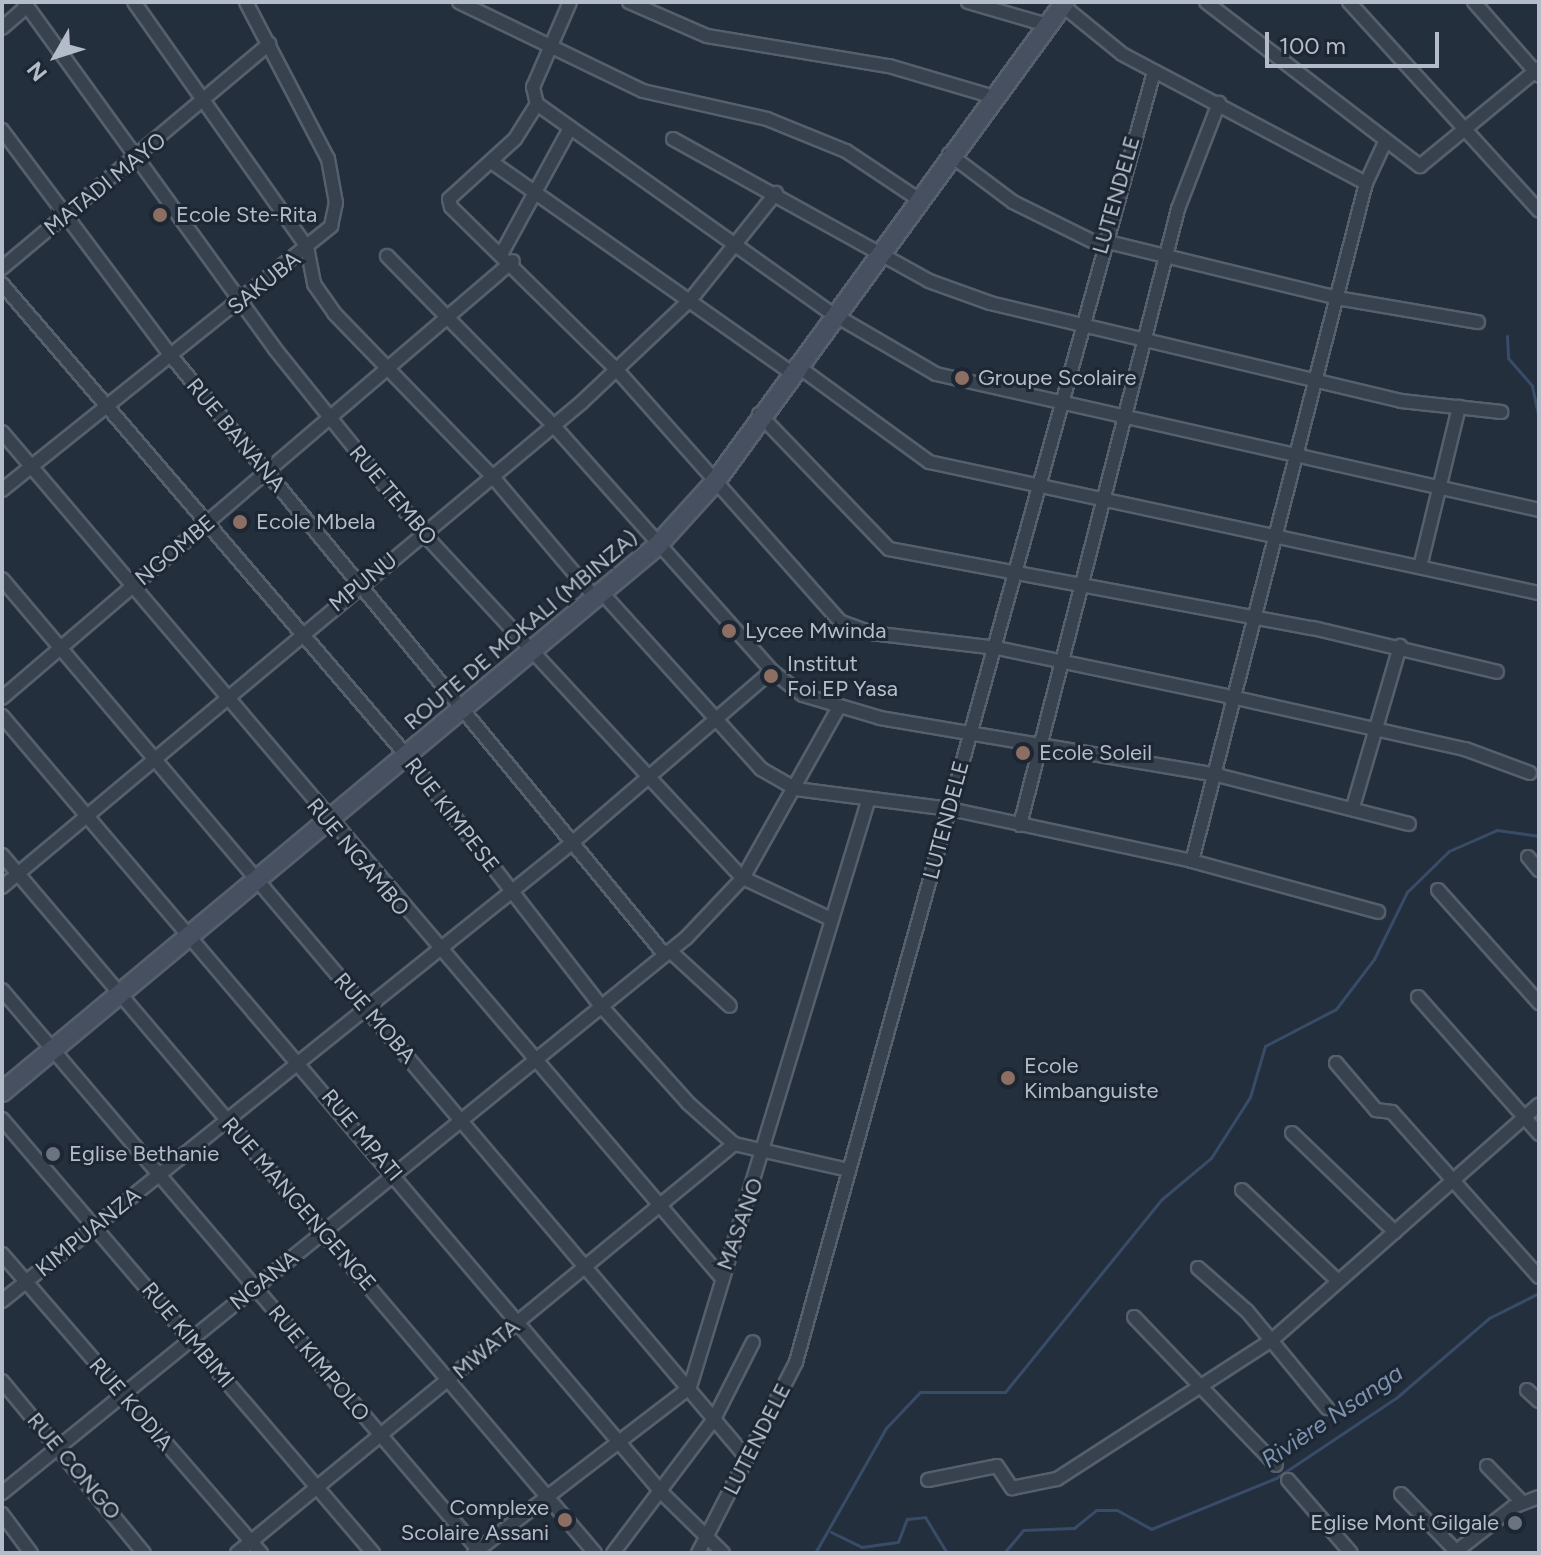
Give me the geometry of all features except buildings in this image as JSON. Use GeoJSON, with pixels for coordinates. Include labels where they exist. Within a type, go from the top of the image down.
{"type":"FeatureCollection","features":[{"type":"Feature","properties":{"kind":"street"},"geometry":{"type":"LineString","coordinates":[[134,2],[207,100],[307,247],[314,284],[385,371],[493,477],[600,598],[761,769],[796,789],[868,801],[950,809],[1192,861],[1378,912]]}},
{"type":"Feature","properties":{"kind":"street","name":"SAKUBA"},"geometry":{"type":"LineString","coordinates":[[2,490],[172,357],[331,226],[334,178],[315,127],[246,2]]}},
{"type":"Feature","properties":{"kind":"street"},"geometry":{"type":"LineString","coordinates":[[459,2],[550,42],[643,91],[767,119],[832,145],[918,199]]}},
{"type":"Feature","properties":{"kind":"street"},"geometry":{"type":"LineString","coordinates":[[570,2],[533,87],[537,104],[568,132],[833,314],[936,374],[1060,406],[1539,510]]}},
{"type":"Feature","properties":{"kind":"street"},"geometry":{"type":"LineString","coordinates":[[629,2],[707,36],[889,66],[991,96]]}},
{"type":"Feature","properties":{"kind":"street"},"geometry":{"type":"LineString","coordinates":[[968,2],[1047,25]]}},
{"type":"Feature","properties":{"kind":"street"},"geometry":{"type":"LineString","coordinates":[[1206,2],[1423,166],[1538,72],[1474,2]]}},
{"type":"Feature","properties":{"kind":"street"},"geometry":{"type":"LineString","coordinates":[[1349,2],[1539,211]]}},
{"type":"Feature","properties":{"kind":"street"},"geometry":{"type":"LineString","coordinates":[[1063,3],[1154,72],[1219,103],[1366,183]]}},
{"type":"Feature","properties":{"kind":"street","name":"ROUTE DE MOKALI (MBINZA)"},"geometry":{"type":"LineString","coordinates":[[2,1092],[188,935],[467,709],[657,546],[715,482],[759,414],[991,96],[1063,3]]}},
{"type":"Feature","properties":{"kind":"street"},"geometry":{"type":"LineString","coordinates":[[2,28],[25,4]]}},
{"type":"Feature","properties":{"kind":"street","name":"RUE TEMBO"},"geometry":{"type":"LineString","coordinates":[[25,4],[329,418],[423,533],[743,878],[831,919]]}},
{"type":"Feature","properties":{"kind":"street","name":"MATADI MAYO"},"geometry":{"type":"LineString","coordinates":[[2,268],[207,100],[269,44]]}},
{"type":"Feature","properties":{"kind":"street","name":"LUTENDELE"},"geometry":{"type":"LineString","coordinates":[[698,1553],[796,1362],[969,733],[997,648],[1035,488],[1154,72]]}},
{"type":"Feature","properties":{"kind":"street"},"geometry":{"type":"LineString","coordinates":[[1020,825],[1061,662],[1086,587],[1102,501],[1165,257],[1219,103]]}},
{"type":"Feature","properties":{"kind":"street"},"geometry":{"type":"LineString","coordinates":[[537,104],[493,163],[449,203],[503,251],[616,369],[851,629],[997,648],[1236,698],[1465,749],[1530,773]]}},
{"type":"Feature","properties":{"kind":"street","name":"RUE BANANA"},"geometry":{"type":"LineString","coordinates":[[2,130],[172,357],[358,585],[467,709],[667,953],[730,1006]]}},
{"type":"Feature","properties":{"kind":"street"},"geometry":{"type":"LineString","coordinates":[[503,251],[537,195],[568,132]]}},
{"type":"Feature","properties":{"kind":"street"},"geometry":{"type":"LineString","coordinates":[[673,139],[878,251],[990,303],[1313,381],[1501,412]]}},
{"type":"Feature","properties":{"kind":"street"},"geometry":{"type":"LineString","coordinates":[[1192,861],[1217,775],[1252,617],[1293,456],[1366,183],[1386,140]]}},
{"type":"Feature","properties":{"kind":"street"},"geometry":{"type":"LineString","coordinates":[[949,153],[1013,202],[1103,244],[1337,298],[1478,322]]}},
{"type":"Feature","properties":{"kind":"street"},"geometry":{"type":"LineString","coordinates":[[493,163],[929,462],[1035,488],[1539,593]]}},
{"type":"Feature","properties":{"kind":"street","name":"MPUNU"},"geometry":{"type":"LineString","coordinates":[[2,887],[358,585],[493,477],[616,369],[691,299],[776,193]]}},
{"type":"Feature","properties":{"kind":"street"},"geometry":{"type":"LineString","coordinates":[[387,256],[553,425],[657,546],[772,671],[803,695],[839,707],[969,733],[1217,775],[1353,807],[1409,824]]}},
{"type":"Feature","properties":{"kind":"street","name":"NGOMBE"},"geometry":{"type":"LineString","coordinates":[[2,698],[513,261]]}},
{"type":"Feature","properties":{"kind":"street","name":"RUE KIMPESE"},"geometry":{"type":"LineString","coordinates":[[2,284],[204,527],[407,756],[602,1007],[734,1144]]}},
{"type":"Feature","properties":{"kind":"street"},"geometry":{"type":"LineString","coordinates":[[1420,567],[1459,407]]}},
{"type":"Feature","properties":{"kind":"street"},"geometry":{"type":"LineString","coordinates":[[759,414],[889,549],[1013,575],[1400,646],[1497,672]]}},
{"type":"Feature","properties":{"kind":"street","name":"RUE NGAMBO"},"geometry":{"type":"LineString","coordinates":[[2,432],[227,698],[327,822],[536,1061],[659,1211],[720,1276]]}},
{"type":"Feature","properties":{"kind":"street","name":"RUE MOBA"},"geometry":{"type":"LineString","coordinates":[[2,579],[254,881],[462,1118],[747,1458]]}},
{"type":"Feature","properties":{"kind":"street"},"geometry":{"type":"LineString","coordinates":[[1353,807],[1400,646]]}},
{"type":"Feature","properties":{"kind":"street","name":"KIMPUANZA"},"geometry":{"type":"LineString","coordinates":[[2,1301],[436,948],[573,842],[772,671]]}},
{"type":"Feature","properties":{"kind":"street","name":"NGANA"},"geometry":{"type":"LineString","coordinates":[[2,1493],[667,953],[743,878],[796,789],[839,707]]}},
{"type":"Feature","properties":{"kind":"street","name":"RUE MPATI"},"geometry":{"type":"LineString","coordinates":[[2,716],[85,817],[298,1060],[663,1494],[723,1553]]}},
{"type":"Feature","properties":{"kind":"street","name":"MASANO"},"geometry":{"type":"LineString","coordinates":[[690,1387],[720,1276],[766,1152],[831,919],[868,801]]}},
{"type":"Feature","properties":{"kind":"street","name":"RUE MANGENGENGE"},"geometry":{"type":"LineString","coordinates":[[2,855],[450,1378],[595,1553]]}},
{"type":"Feature","properties":{"kind":"street"},"geometry":{"type":"LineString","coordinates":[[1528,857],[1539,870]]}},
{"type":"Feature","properties":{"kind":"street"},"geometry":{"type":"LineString","coordinates":[[1438,890],[1539,1003]]}},
{"type":"Feature","properties":{"kind":"street","name":"RUE KIMPOLO"},"geometry":{"type":"LineString","coordinates":[[2,990],[478,1552]]}},
{"type":"Feature","properties":{"kind":"street"},"geometry":{"type":"LineString","coordinates":[[1418,997],[1539,1134]]}},
{"type":"Feature","properties":{"kind":"street"},"geometry":{"type":"LineString","coordinates":[[1336,1063],[1376,1110],[1392,1112],[1449,1180],[1539,1277]]}},
{"type":"Feature","properties":{"kind":"street"},"geometry":{"type":"LineString","coordinates":[[928,1480],[997,1466],[1006,1485],[1043,1487],[1205,1387],[1272,1340],[1449,1180],[1539,1105]]}},
{"type":"Feature","properties":{"kind":"street","name":"RUE KIMBIMI"},"geometry":{"type":"LineString","coordinates":[[2,1119],[373,1553]]}},
{"type":"Feature","properties":{"kind":"street"},"geometry":{"type":"LineString","coordinates":[[1292,1133],[1395,1232]]}},
{"type":"Feature","properties":{"kind":"street"},"geometry":{"type":"LineString","coordinates":[[734,1144],[848,1170]]}},
{"type":"Feature","properties":{"kind":"street","name":"MWATA"},"geometry":{"type":"LineString","coordinates":[[237,1553],[519,1321],[659,1211],[734,1144]]}},
{"type":"Feature","properties":{"kind":"street"},"geometry":{"type":"LineString","coordinates":[[1242,1190],[1338,1281]]}},
{"type":"Feature","properties":{"kind":"street","name":"RUE KODIA"},"geometry":{"type":"LineString","coordinates":[[2,1254],[261,1553]]}},
{"type":"Feature","properties":{"kind":"street"},"geometry":{"type":"LineString","coordinates":[[1198,1268],[1272,1340],[1327,1408]]}},
{"type":"Feature","properties":{"kind":"street"},"geometry":{"type":"LineString","coordinates":[[1134,1317],[1205,1387],[1276,1465]]}},
{"type":"Feature","properties":{"kind":"street"},"geometry":{"type":"LineString","coordinates":[[613,1553],[663,1494],[714,1419],[753,1342]]}},
{"type":"Feature","properties":{"kind":"street","name":"RUE CONGO"},"geometry":{"type":"LineString","coordinates":[[2,1381],[144,1553]]}},
{"type":"Feature","properties":{"kind":"street"},"geometry":{"type":"LineString","coordinates":[[478,1552],[690,1387]]}},
{"type":"Feature","properties":{"kind":"street"},"geometry":{"type":"LineString","coordinates":[[1527,1390],[1539,1401]]}},
{"type":"Feature","properties":{"kind":"street"},"geometry":{"type":"LineString","coordinates":[[1487,1466],[1530,1500],[1539,1512]]}},
{"type":"Feature","properties":{"kind":"street"},"geometry":{"type":"LineString","coordinates":[[1288,1480],[1351,1553]]}},
{"type":"Feature","properties":{"kind":"street"},"geometry":{"type":"LineString","coordinates":[[1401,1494],[1456,1552],[1530,1500]]}},
{"type":"Feature","properties":{"kind":"street"},"geometry":{"type":"LineString","coordinates":[[2,1514],[31,1553]]}},
{"type":"Feature","properties":{"kind":"waterway"},"geometry":{"type":"LineString","coordinates":[[1507,336],[1508,358],[1532,386],[1539,418]]}},
{"type":"Feature","properties":{"kind":"waterway"},"geometry":{"type":"LineString","coordinates":[[815,1553],[886,1428],[920,1392],[1005,1392],[1162,1199],[1211,1158],[1250,1097],[1265,1046],[1336,1009],[1374,959],[1407,892],[1449,851],[1497,830],[1539,836]]}},
{"type":"Feature","properties":{"kind":"waterway","name":"Rivière Nsanga"},"geometry":{"type":"LineString","coordinates":[[1004,1553],[1023,1530],[1074,1528],[1096,1510],[1117,1510],[1151,1529],[1276,1478],[1396,1398],[1489,1318],[1539,1293]]}},
{"type":"Feature","properties":{"kind":"waterway","name":"Rivière Nsanga"},"geometry":{"type":"LineString","coordinates":[[831,1532],[862,1547],[898,1542],[907,1519],[925,1517],[947,1553]]}},
{"type":"Feature","properties":{"kind":"place","name":"Ecole Ste-Rita"},"geometry":{"type":"Point","coordinates":[160,215]}},
{"type":"Feature","properties":{"kind":"place","name":"Groupe Scolaire"},"geometry":{"type":"Point","coordinates":[962,378]}},
{"type":"Feature","properties":{"kind":"place","name":"Ecole Mbela"},"geometry":{"type":"Point","coordinates":[240,522]}},
{"type":"Feature","properties":{"kind":"place","name":"Lycee Mwinda"},"geometry":{"type":"Point","coordinates":[729,631]}},
{"type":"Feature","properties":{"kind":"place","name":"Institut Foi EP Yasa"},"geometry":{"type":"Point","coordinates":[771,676]}},
{"type":"Feature","properties":{"kind":"place","name":"Ecole Soleil"},"geometry":{"type":"Point","coordinates":[1023,753]}},
{"type":"Feature","properties":{"kind":"place","name":"Ecole Kimbanguiste"},"geometry":{"type":"Point","coordinates":[1008,1078]}},
{"type":"Feature","properties":{"kind":"place","name":"Eglise Bethanie"},"geometry":{"type":"Point","coordinates":[53,1154]}},
{"type":"Feature","properties":{"kind":"place","name":"Complexe Scolaire Assani"},"geometry":{"type":"Point","coordinates":[565,1520]}},
{"type":"Feature","properties":{"kind":"place","name":"Eglise Mont Gilgale"},"geometry":{"type":"Point","coordinates":[1515,1523]}}]}
